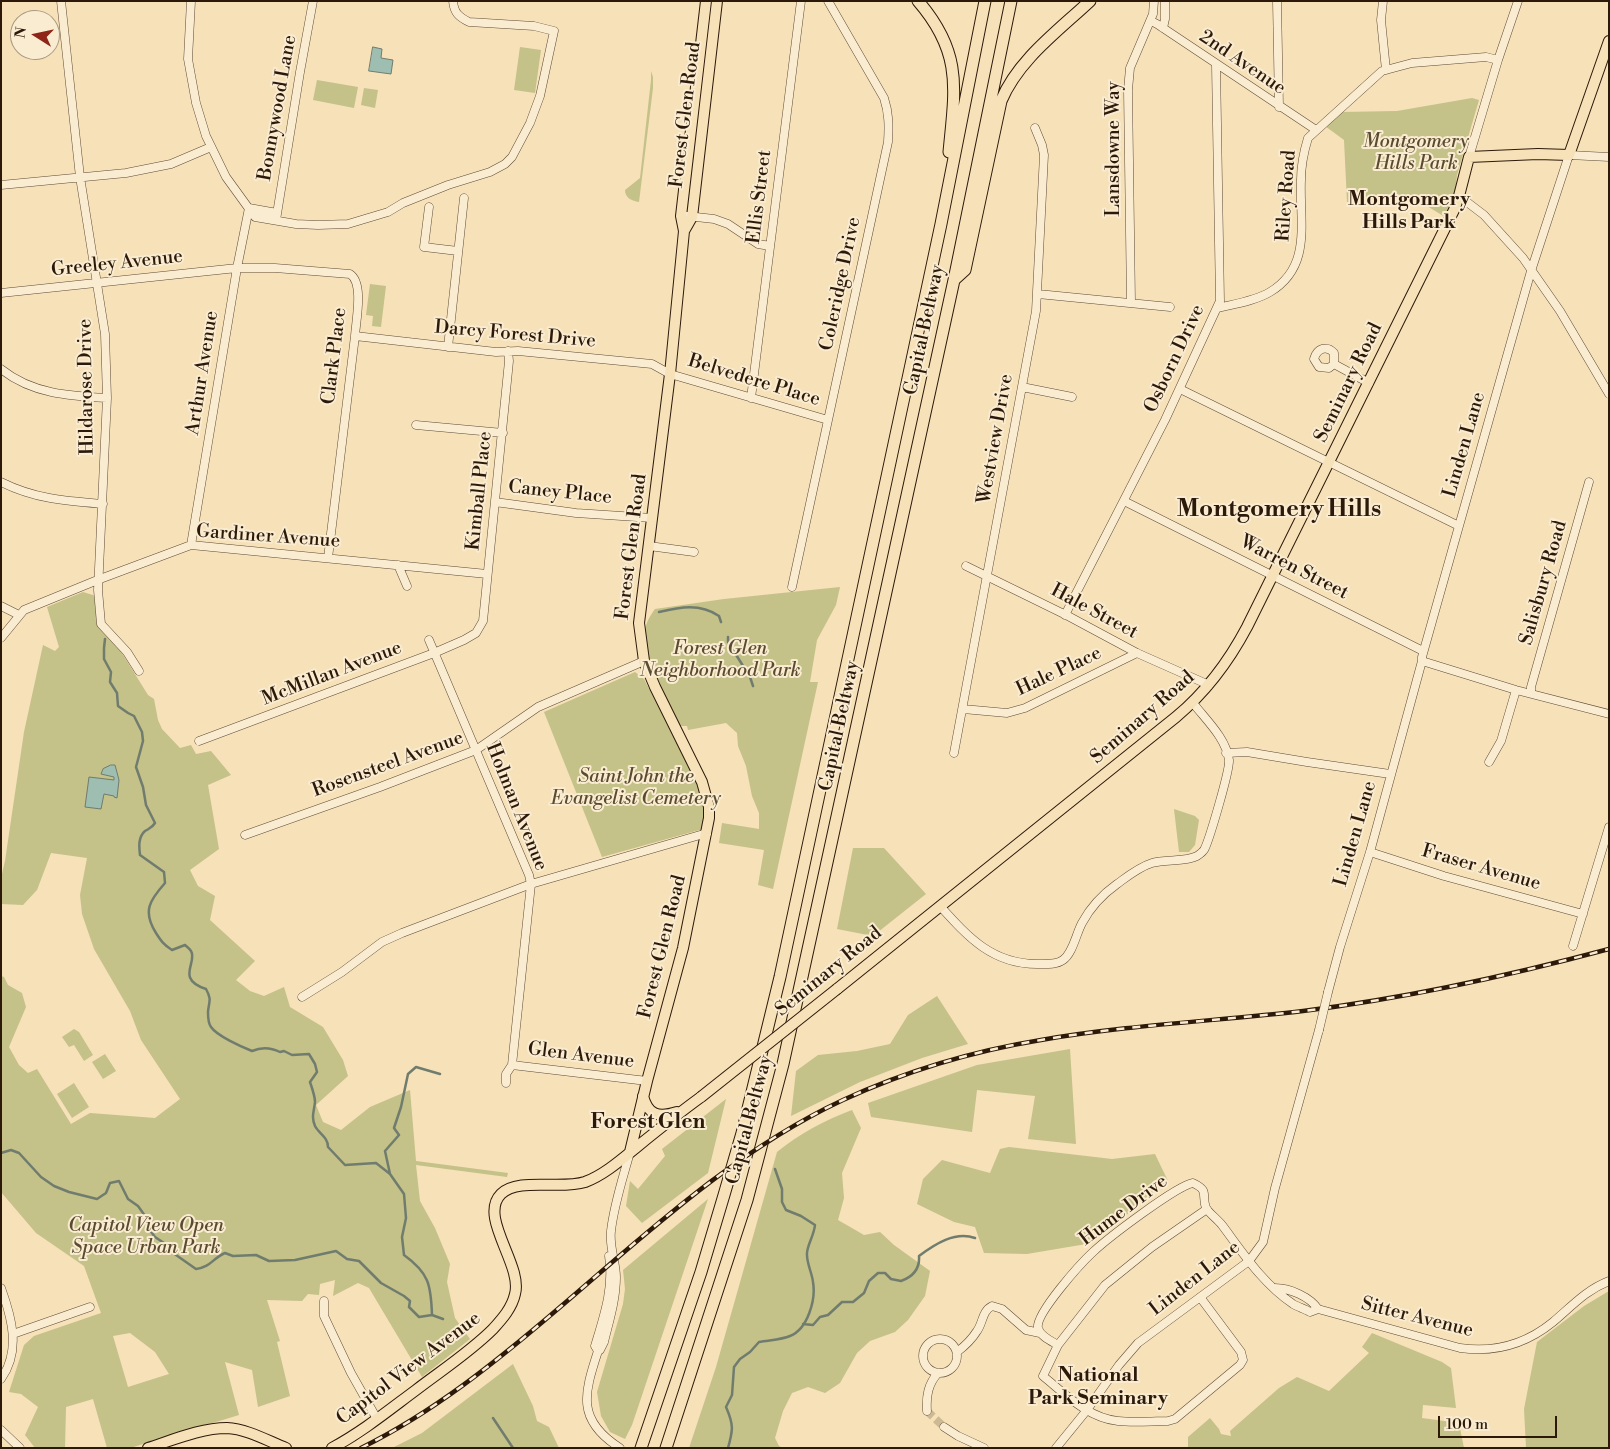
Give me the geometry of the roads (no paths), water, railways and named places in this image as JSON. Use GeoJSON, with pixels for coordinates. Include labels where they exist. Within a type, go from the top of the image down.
{"type":"FeatureCollection","features":[{"type":"Feature","properties":{"kind":"highway"},"geometry":{"type":"LineString","coordinates":[[918,1],[930,15],[947,46],[955,78],[941,224]]}},
{"type":"Feature","properties":{"kind":"highway","name":"Capital Beltway"},"geometry":{"type":"LineString","coordinates":[[641,1448],[701,1272],[742,1133],[760,1062],[782,968],[941,224],[985,1]]}},
{"type":"Feature","properties":{"kind":"highway","name":"Capital Beltway"},"geometry":{"type":"LineString","coordinates":[[666,1448],[744,1208],[765,1137],[783,1064],[954,280],[1011,1]]}},
{"type":"Feature","properties":{"kind":"highway"},"geometry":{"type":"LineString","coordinates":[[954,280],[965,270],[1000,101],[1006,88],[1024,64],[1090,1]]}},
{"type":"Feature","properties":{"kind":"main road","name":"Forest Glen Road"},"geometry":{"type":"LineString","coordinates":[[630,1152],[683,948],[707,832],[709,807],[702,782],[654,687],[644,661],[639,623],[670,374],[684,231],[681,216],[706,1]]}},
{"type":"Feature","properties":{"kind":"main road","name":"Forest Glen Road"},"geometry":{"type":"LineString","coordinates":[[684,231],[692,217],[717,1]]}},
{"type":"Feature","properties":{"kind":"main road"},"geometry":{"type":"LineString","coordinates":[[1469,157],[1569,154],[1609,41]]}},
{"type":"Feature","properties":{"kind":"main road","name":"Seminary Road"},"geometry":{"type":"LineString","coordinates":[[630,1152],[1193,703],[1209,685],[1238,645],[1437,246],[1459,196],[1469,157]]}},
{"type":"Feature","properties":{"kind":"main road"},"geometry":{"type":"LineString","coordinates":[[643,1096],[649,1111],[656,1114],[663,1116],[682,1111]]}},
{"type":"Feature","properties":{"kind":"main road","name":"Capitol View Avenue"},"geometry":{"type":"LineString","coordinates":[[332,1448],[377,1419],[475,1344],[493,1329],[511,1306],[516,1294],[516,1277],[495,1222],[494,1212],[496,1201],[500,1194],[514,1187],[528,1185],[564,1186],[583,1182],[602,1172],[630,1152]]}},
{"type":"Feature","properties":{"kind":"main road"},"geometry":{"type":"LineString","coordinates":[[148,1448],[207,1431],[228,1428],[246,1432],[286,1448]]}},
{"type":"Feature","properties":{"kind":"street","name":"Hildarose Drive"},"geometry":{"type":"LineString","coordinates":[[61,1],[80,177],[105,334],[107,398],[98,590],[102,624],[127,652],[140,671]]}},
{"type":"Feature","properties":{"kind":"street"},"geometry":{"type":"LineString","coordinates":[[191,1],[188,60],[196,103],[211,147],[226,177],[249,208],[318,225],[348,224],[388,212],[403,203],[448,185],[490,172],[512,158],[530,123],[540,96],[554,31],[534,26],[470,22],[460,18],[454,10],[453,1]]}},
{"type":"Feature","properties":{"kind":"street","name":"Bonnywood Lane"},"geometry":{"type":"LineString","coordinates":[[277,216],[313,1]]}},
{"type":"Feature","properties":{"kind":"street","name":"Ellis Street"},"geometry":{"type":"LineString","coordinates":[[751,398],[801,1]]}},
{"type":"Feature","properties":{"kind":"street","name":"Coleridge Drive"},"geometry":{"type":"LineString","coordinates":[[792,586],[888,142],[889,126],[888,110],[884,98],[828,1]]}},
{"type":"Feature","properties":{"kind":"street","name":"Lansdowne Way"},"geometry":{"type":"LineString","coordinates":[[1130,302],[1128,90],[1130,68],[1151,21],[1154,1]]}},
{"type":"Feature","properties":{"kind":"street"},"geometry":{"type":"LineString","coordinates":[[1163,28],[1165,1]]}},
{"type":"Feature","properties":{"kind":"street"},"geometry":{"type":"LineString","coordinates":[[1277,1],[1279,107]]}},
{"type":"Feature","properties":{"kind":"street"},"geometry":{"type":"LineString","coordinates":[[1383,1],[1381,20],[1386,70],[1412,63],[1465,58],[1486,57],[1498,60]]}},
{"type":"Feature","properties":{"kind":"street"},"geometry":{"type":"LineString","coordinates":[[1469,157],[1518,1]]}},
{"type":"Feature","properties":{"kind":"street","name":"2nd Avenue"},"geometry":{"type":"LineString","coordinates":[[1151,21],[1316,130]]}},
{"type":"Feature","properties":{"kind":"street","name":"Osborn Drive"},"geometry":{"type":"LineString","coordinates":[[1065,615],[1180,389],[1220,301],[1216,65]]}},
{"type":"Feature","properties":{"kind":"street","name":"Riley Road"},"geometry":{"type":"LineString","coordinates":[[1218,308],[1269,292],[1287,278],[1296,263],[1302,238],[1301,180],[1304,152],[1308,138],[1382,71],[1386,70]]}},
{"type":"Feature","properties":{"kind":"street","name":"Westview Drive"},"geometry":{"type":"LineString","coordinates":[[954,754],[988,577],[1038,294],[1044,155],[1035,128]]}},
{"type":"Feature","properties":{"kind":"street"},"geometry":{"type":"LineString","coordinates":[[1,185],[126,174],[171,164],[211,147]]}},
{"type":"Feature","properties":{"kind":"street"},"geometry":{"type":"LineString","coordinates":[[1569,154],[1609,157]]}},
{"type":"Feature","properties":{"kind":"street","name":"Linden Lane"},"geometry":{"type":"LineString","coordinates":[[1056,1448],[1138,1343],[1249,1261],[1263,1242],[1275,1188],[1340,947],[1370,852],[1422,661],[1423,651],[1531,271],[1569,154]]}},
{"type":"Feature","properties":{"kind":"street"},"geometry":{"type":"LineString","coordinates":[[1459,196],[1484,215],[1523,258],[1560,311],[1609,394]]}},
{"type":"Feature","properties":{"kind":"street"},"geometry":{"type":"LineString","coordinates":[[448,346],[464,198]]}},
{"type":"Feature","properties":{"kind":"street"},"geometry":{"type":"LineString","coordinates":[[429,207],[424,248],[458,251]]}},
{"type":"Feature","properties":{"kind":"street","name":"Arthur Avenue"},"geometry":{"type":"LineString","coordinates":[[191,545],[237,268],[249,208]]}},
{"type":"Feature","properties":{"kind":"street"},"geometry":{"type":"LineString","coordinates":[[681,216],[714,219],[728,224],[758,244],[770,246]]}},
{"type":"Feature","properties":{"kind":"street","name":"Greeley Avenue"},"geometry":{"type":"LineString","coordinates":[[1,293],[237,268]]}},
{"type":"Feature","properties":{"kind":"street","name":"Clark Place"},"geometry":{"type":"LineString","coordinates":[[237,268],[275,268],[350,274],[357,283],[358,299],[355,336],[328,558]]}},
{"type":"Feature","properties":{"kind":"street"},"geometry":{"type":"LineString","coordinates":[[1038,294],[1170,307]]}},
{"type":"Feature","properties":{"kind":"street","name":"Darcy Forest Drive"},"geometry":{"type":"LineString","coordinates":[[355,336],[496,352],[508,351],[652,364],[670,374]]}},
{"type":"Feature","properties":{"kind":"street","name":"Kimball Place"},"geometry":{"type":"LineString","coordinates":[[476,633],[483,621],[503,433],[509,361],[508,351]]}},
{"type":"Feature","properties":{"kind":"street"},"geometry":{"type":"LineString","coordinates":[[1334,364],[1369,383]]}},
{"type":"Feature","properties":{"kind":"street"},"geometry":{"type":"LineString","coordinates":[[1,369],[30,386],[54,393],[107,398]]}},
{"type":"Feature","properties":{"kind":"street","name":"Belvedere Place"},"geometry":{"type":"LineString","coordinates":[[670,374],[828,420]]}},
{"type":"Feature","properties":{"kind":"street"},"geometry":{"type":"LineString","coordinates":[[1022,387],[1072,397]]}},
{"type":"Feature","properties":{"kind":"street"},"geometry":{"type":"LineString","coordinates":[[1180,389],[1459,526]]}},
{"type":"Feature","properties":{"kind":"street"},"geometry":{"type":"LineString","coordinates":[[416,424],[503,433]]}},
{"type":"Feature","properties":{"kind":"street"},"geometry":{"type":"LineString","coordinates":[[1,482],[28,494],[60,501],[102,504]]}},
{"type":"Feature","properties":{"kind":"street","name":"Salisbury Road"},"geometry":{"type":"LineString","coordinates":[[1531,693],[1590,482]]}},
{"type":"Feature","properties":{"kind":"street","name":"Warren Street"},"geometry":{"type":"LineString","coordinates":[[1124,501],[1423,651]]}},
{"type":"Feature","properties":{"kind":"street","name":"Caney Place"},"geometry":{"type":"LineString","coordinates":[[495,502],[576,513],[652,518]]}},
{"type":"Feature","properties":{"kind":"street","name":"Gardiner Avenue"},"geometry":{"type":"LineString","coordinates":[[19,615],[29,608],[100,579],[191,545],[487,574]]}},
{"type":"Feature","properties":{"kind":"street"},"geometry":{"type":"LineString","coordinates":[[648,546],[694,552]]}},
{"type":"Feature","properties":{"kind":"street"},"geometry":{"type":"LineString","coordinates":[[398,565],[406,586]]}},
{"type":"Feature","properties":{"kind":"street","name":"Hale Street"},"geometry":{"type":"LineString","coordinates":[[966,566],[1137,653],[1209,685]]}},
{"type":"Feature","properties":{"kind":"street"},"geometry":{"type":"LineString","coordinates":[[1,606],[19,615],[1,638]]}},
{"type":"Feature","properties":{"kind":"street","name":"McMillan Avenue"},"geometry":{"type":"LineString","coordinates":[[199,742],[434,653],[476,633]]}},
{"type":"Feature","properties":{"kind":"street","name":"Holman Avenue"},"geometry":{"type":"LineString","coordinates":[[429,640],[529,875],[531,884],[512,1064],[506,1074],[506,1083]]}},
{"type":"Feature","properties":{"kind":"street","name":"Hale Place"},"geometry":{"type":"LineString","coordinates":[[963,709],[1008,713],[1025,708],[1137,653]]}},
{"type":"Feature","properties":{"kind":"street","name":"Rosensteel Avenue"},"geometry":{"type":"LineString","coordinates":[[244,835],[380,787],[476,750],[538,708],[644,661]]}},
{"type":"Feature","properties":{"kind":"street"},"geometry":{"type":"LineString","coordinates":[[1422,661],[1516,690],[1609,714]]}},
{"type":"Feature","properties":{"kind":"street"},"geometry":{"type":"LineString","coordinates":[[1489,762],[1501,741],[1516,690]]}},
{"type":"Feature","properties":{"kind":"street"},"geometry":{"type":"LineString","coordinates":[[940,906],[970,939],[994,954],[1013,962],[1049,964],[1063,960],[1069,952],[1082,923],[1106,892],[1133,872],[1153,862],[1196,856],[1204,851],[1229,761],[1223,743],[1217,733],[1193,703]]}},
{"type":"Feature","properties":{"kind":"street"},"geometry":{"type":"LineString","coordinates":[[1226,753],[1247,752],[1390,774]]}},
{"type":"Feature","properties":{"kind":"street"},"geometry":{"type":"LineString","coordinates":[[1573,946],[1609,827]]}},
{"type":"Feature","properties":{"kind":"street"},"geometry":{"type":"LineString","coordinates":[[302,997],[342,972],[382,942],[531,884],[707,832]]}},
{"type":"Feature","properties":{"kind":"street","name":"Fraser Avenue"},"geometry":{"type":"LineString","coordinates":[[1370,852],[1444,876],[1583,914]]}},
{"type":"Feature","properties":{"kind":"street","name":"Glen Avenue"},"geometry":{"type":"LineString","coordinates":[[512,1064],[647,1081]]}},
{"type":"Feature","properties":{"kind":"street","name":"Forest Glen Road"},"geometry":{"type":"LineString","coordinates":[[620,1448],[598,1430],[592,1419],[585,1396],[587,1383],[598,1351],[604,1342],[615,1294],[616,1267],[608,1234],[611,1211],[616,1203],[630,1152]]}},
{"type":"Feature","properties":{"kind":"street","name":"Hume Drive"},"geometry":{"type":"LineString","coordinates":[[1040,1333],[1038,1319],[1092,1253],[1120,1230],[1187,1184],[1200,1187],[1205,1192],[1207,1209],[1222,1225],[1249,1261]]}},
{"type":"Feature","properties":{"kind":"street"},"geometry":{"type":"LineString","coordinates":[[1200,1297],[1241,1352],[1243,1360],[1240,1365],[1172,1420],[1119,1422],[1099,1417],[1078,1405],[1043,1376],[1058,1345],[1105,1285],[1152,1247],[1207,1209]]}},
{"type":"Feature","properties":{"kind":"street","name":"Sitter Avenue"},"geometry":{"type":"LineString","coordinates":[[1249,1261],[1280,1295],[1292,1304],[1310,1312],[1318,1309],[1455,1347],[1482,1350],[1507,1346],[1531,1337],[1554,1321],[1593,1288],[1609,1281]]}},
{"type":"Feature","properties":{"kind":"street"},"geometry":{"type":"LineString","coordinates":[[1,1288],[13,1334],[12,1356],[1,1379]]}},
{"type":"Feature","properties":{"kind":"street"},"geometry":{"type":"LineString","coordinates":[[324,1301],[324,1316],[327,1323],[354,1379],[377,1419]]}},
{"type":"Feature","properties":{"kind":"street"},"geometry":{"type":"LineString","coordinates":[[957,1352],[968,1343],[978,1330],[987,1309],[992,1306],[1002,1309],[1026,1330],[1040,1333],[1058,1345]]}},
{"type":"Feature","properties":{"kind":"street"},"geometry":{"type":"LineString","coordinates":[[13,1334],[90,1307]]}},
{"type":"Feature","properties":{"kind":"street"},"geometry":{"type":"LineString","coordinates":[[944,1339],[951,1343],[957,1352],[957,1359],[952,1369],[938,1373],[927,1367],[924,1360],[924,1352],[928,1344],[935,1340],[944,1339]]}},
{"type":"Feature","properties":{"kind":"street"},"geometry":{"type":"LineString","coordinates":[[927,1411],[926,1398],[931,1381],[938,1373]]}},
{"type":"Feature","properties":{"kind":"street"},"geometry":{"type":"LineString","coordinates":[[944,1427],[984,1448]]}},
{"type":"Feature","properties":{"kind":"street"},"geometry":{"type":"LineString","coordinates":[[1,1430],[20,1448]]}},
{"type":"Feature","properties":{"kind":"waterway"},"geometry":{"type":"LineString","coordinates":[[659,612],[690,607],[705,609],[719,616],[721,622]]}},
{"type":"Feature","properties":{"kind":"waterway"},"geometry":{"type":"LineString","coordinates":[[728,637],[728,642],[750,677],[753,686]]}},
{"type":"Feature","properties":{"kind":"waterway"},"geometry":{"type":"LineString","coordinates":[[105,639],[104,659],[111,672],[110,682],[117,693],[118,706],[134,716],[142,732],[143,741],[136,767],[143,787],[146,805],[155,823],[141,836],[139,845],[140,855],[164,872],[165,883],[155,895],[150,906],[149,918],[152,925],[161,941],[172,950],[185,945],[191,951],[192,960],[189,975],[197,985],[206,989],[208,993],[210,1000],[208,1019],[214,1030],[230,1041],[252,1051],[266,1048],[280,1052],[284,1051],[292,1055],[309,1054],[317,1072],[310,1082],[315,1100],[313,1119],[315,1126],[327,1141],[328,1147],[345,1165],[376,1163],[390,1174],[404,1194],[406,1218],[402,1237],[404,1255],[419,1268],[427,1280],[431,1296],[432,1315]]}},
{"type":"Feature","properties":{"kind":"waterway"},"geometry":{"type":"LineString","coordinates":[[390,1174],[385,1151],[399,1135],[394,1128],[401,1107],[408,1074],[416,1067],[440,1074]]}},
{"type":"Feature","properties":{"kind":"waterway"},"geometry":{"type":"LineString","coordinates":[[1,1153],[11,1150],[19,1153],[41,1177],[54,1186],[97,1199],[106,1193],[110,1183],[119,1181],[128,1199],[138,1206],[148,1220],[149,1229],[155,1237],[196,1269],[209,1264],[225,1253],[233,1256],[256,1255],[269,1261],[295,1260],[336,1251],[347,1259],[359,1261],[381,1283],[404,1296],[410,1301],[409,1307],[419,1317],[432,1315],[443,1319]]}},
{"type":"Feature","properties":{"kind":"waterway"},"geometry":{"type":"LineString","coordinates":[[728,1448],[732,1428],[726,1407],[732,1395],[734,1367],[759,1342],[783,1338],[796,1332],[802,1327],[812,1305],[814,1289],[807,1252],[815,1225],[801,1216],[786,1210],[782,1202],[782,1189],[775,1169]]}},
{"type":"Feature","properties":{"kind":"waterway"},"geometry":{"type":"LineString","coordinates":[[803,1324],[813,1325],[820,1317],[828,1315],[842,1302],[853,1302],[864,1293],[869,1281],[878,1273],[885,1273],[891,1279],[901,1281],[909,1277],[917,1269],[919,1256],[938,1243],[960,1236],[975,1238]]}},
{"type":"Feature","properties":{"kind":"waterway"},"geometry":{"type":"LineString","coordinates":[[493,1418],[513,1448]]}},
{"type":"Feature","properties":{"kind":"tunnel"},"geometry":{"type":"LineString","coordinates":[[927,1411],[944,1427]]}},
{"type":"Feature","properties":{"kind":"railway"},"geometry":{"type":"LineString","coordinates":[[361,1448],[388,1434],[439,1402],[488,1366],[536,1328],[694,1194],[766,1143],[804,1120],[843,1100],[891,1080],[940,1063],[1016,1045],[1106,1031],[1303,1011],[1380,1000],[1495,977],[1609,949]]}},
{"type":"Feature","properties":{"kind":"district","name":"Montgomery Hills Park"},"geometry":{"type":"Point","coordinates":[1409,212]}},
{"type":"Feature","properties":{"kind":"district","name":"Montgomery Hills"},"geometry":{"type":"Point","coordinates":[1279,510]}},
{"type":"Feature","properties":{"kind":"district","name":"Forest Glen"},"geometry":{"type":"Point","coordinates":[648,1123]}},
{"type":"Feature","properties":{"kind":"district","name":"National Park Seminary"},"geometry":{"type":"Point","coordinates":[1098,1388]}},
{"type":"Feature","properties":{"kind":"park label","name":"Forest Glen Neighborhood Park"},"geometry":{"type":"Point","coordinates":[720,660]}},
{"type":"Feature","properties":{"kind":"park label","name":"Saint John the Evangelist Cemetery"},"geometry":{"type":"Point","coordinates":[636,788]}},
{"type":"Feature","properties":{"kind":"park label","name":"Capitol View Open Space Urban Park"},"geometry":{"type":"Point","coordinates":[146,1237]}}]}
